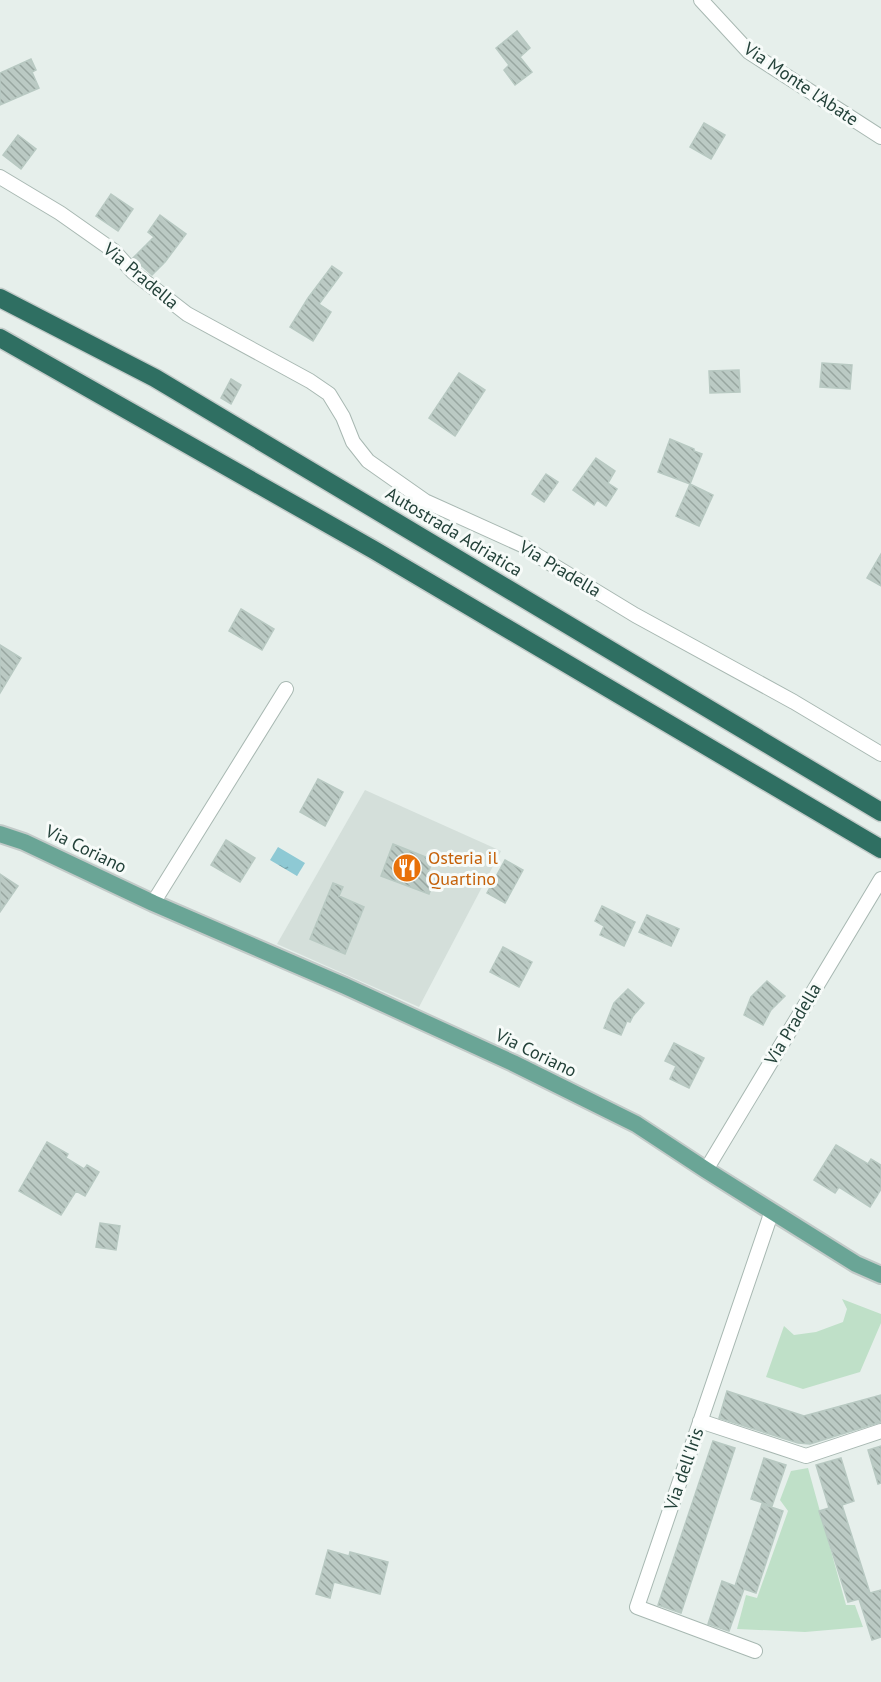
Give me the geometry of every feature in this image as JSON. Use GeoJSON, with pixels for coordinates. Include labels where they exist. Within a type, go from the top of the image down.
{"type":"FeatureCollection","features":[{"type":"Feature","properties":{"kind":"highway","name":"Autostrada Adriatica"},"geometry":{"type":"LineString","coordinates":[[0,298],[155,378],[881,812]]}},
{"type":"Feature","properties":{"kind":"highway"},"geometry":{"type":"LineString","coordinates":[[0,338],[374,550],[881,849]]}},
{"type":"Feature","properties":{"kind":"main road","name":"Via Coriano"},"geometry":{"type":"LineString","coordinates":[[0,834],[24,842],[153,903],[345,986],[513,1063],[636,1124],[856,1264],[881,1275]]}},
{"type":"Feature","properties":{"kind":"street","name":"Via Monte l'Abate"},"geometry":{"type":"LineString","coordinates":[[700,0],[749,52],[881,137]]}},
{"type":"Feature","properties":{"kind":"street","name":"Via Pradella"},"geometry":{"type":"LineString","coordinates":[[0,177],[60,213],[114,251],[133,272],[187,314],[310,381],[329,394],[344,417],[353,442],[368,461],[394,481],[425,501],[522,545],[636,615],[794,702],[881,754]]}},
{"type":"Feature","properties":{"kind":"street"},"geometry":{"type":"LineString","coordinates":[[153,903],[285,689]]}},
{"type":"Feature","properties":{"kind":"street","name":"Via Pradella"},"geometry":{"type":"LineString","coordinates":[[706,1170],[881,879]]}},
{"type":"Feature","properties":{"kind":"street","name":"Via dell'Iris"},"geometry":{"type":"LineString","coordinates":[[755,1651],[637,1607],[772,1211]]}},
{"type":"Feature","properties":{"kind":"street"},"geometry":{"type":"LineString","coordinates":[[700,1421],[806,1456],[881,1431]]}},
{"type":"Feature","properties":{"kind":"shaded area"},"geometry":{"type":"Polygon","coordinates":[[[365,790],[501,851],[419,1007],[277,944],[365,790]]]}},
{"type":"Feature","properties":{"kind":"green space"},"geometry":{"type":"Polygon","coordinates":[[[842,1299],[881,1314],[881,1323],[860,1372],[803,1389],[766,1377],[784,1326],[794,1335],[816,1332],[843,1322],[847,1309],[842,1299]]]}},
{"type":"Feature","properties":{"kind":"green space"},"geometry":{"type":"Polygon","coordinates":[[[808,1468],[846,1605],[855,1605],[863,1627],[805,1632],[737,1629],[746,1595],[757,1598],[788,1511],[780,1500],[791,1471],[808,1468]]]}},
{"type":"Feature","properties":{"kind":"water"},"geometry":{"type":"Polygon","coordinates":[[[278,847],[305,863],[297,876],[270,860],[278,847]]]}},
{"type":"Feature","properties":{"kind":"building"},"geometry":{"type":"Polygon","coordinates":[[[517,31],[530,48],[520,57],[532,72],[515,85],[504,70],[509,65],[496,48],[517,31]]]}},
{"type":"Feature","properties":{"kind":"building"},"geometry":{"type":"Polygon","coordinates":[[[31,59],[36,70],[32,72],[39,88],[0,105],[0,73],[31,59]]]}},
{"type":"Feature","properties":{"kind":"building"},"geometry":{"type":"Polygon","coordinates":[[[704,123],[725,135],[711,159],[690,147],[704,123]]]}},
{"type":"Feature","properties":{"kind":"building"},"geometry":{"type":"Polygon","coordinates":[[[18,135],[36,149],[21,169],[3,155],[18,135]]]}},
{"type":"Feature","properties":{"kind":"building"},"geometry":{"type":"Polygon","coordinates":[[[111,194],[133,209],[118,231],[96,216],[111,194]]]}},
{"type":"Feature","properties":{"kind":"building"},"geometry":{"type":"Polygon","coordinates":[[[160,215],[186,234],[152,275],[133,258],[154,237],[148,232],[160,215]]]}},
{"type":"Feature","properties":{"kind":"building"},"geometry":{"type":"Polygon","coordinates":[[[332,266],[342,273],[319,304],[331,312],[313,341],[290,327],[332,266]]]}},
{"type":"Feature","properties":{"kind":"building"},"geometry":{"type":"Polygon","coordinates":[[[822,363],[852,365],[850,389],[820,387],[822,363]]]}},
{"type":"Feature","properties":{"kind":"building"},"geometry":{"type":"Polygon","coordinates":[[[739,370],[740,392],[710,393],[709,371],[739,370]]]}},
{"type":"Feature","properties":{"kind":"building"},"geometry":{"type":"Polygon","coordinates":[[[459,373],[485,390],[455,436],[429,418],[459,373]]]}},
{"type":"Feature","properties":{"kind":"building"},"geometry":{"type":"Polygon","coordinates":[[[231,379],[241,385],[231,404],[221,398],[231,379]]]}},
{"type":"Feature","properties":{"kind":"building"},"geometry":{"type":"Polygon","coordinates":[[[670,439],[702,454],[690,484],[658,472],[670,439]]]}},
{"type":"Feature","properties":{"kind":"building"},"geometry":{"type":"Polygon","coordinates":[[[596,458],[615,471],[608,483],[617,489],[606,506],[597,500],[594,505],[573,490],[596,458]]]}},
{"type":"Feature","properties":{"kind":"building"},"geometry":{"type":"Polygon","coordinates":[[[546,474],[558,482],[544,502],[532,494],[546,474]]]}},
{"type":"Feature","properties":{"kind":"building"},"geometry":{"type":"Polygon","coordinates":[[[690,484],[713,495],[699,526],[676,516],[690,484]]]}},
{"type":"Feature","properties":{"kind":"building"},"geometry":{"type":"Polygon","coordinates":[[[881,554],[881,586],[867,578],[881,554]]]}},
{"type":"Feature","properties":{"kind":"building"},"geometry":{"type":"Polygon","coordinates":[[[241,609],[274,629],[262,650],[229,631],[241,609]]]}},
{"type":"Feature","properties":{"kind":"building"},"geometry":{"type":"Polygon","coordinates":[[[0,645],[21,658],[0,693],[0,645]]]}},
{"type":"Feature","properties":{"kind":"building"},"geometry":{"type":"Polygon","coordinates":[[[318,779],[343,792],[325,826],[300,812],[318,779]]]}},
{"type":"Feature","properties":{"kind":"building"},"geometry":{"type":"Polygon","coordinates":[[[226,840],[255,858],[240,882],[211,865],[226,840]]]}},
{"type":"Feature","properties":{"kind":"building","name":"Osteria il Quartino"},"geometry":{"type":"Polygon","coordinates":[[[393,844],[433,860],[427,875],[435,878],[429,894],[381,876],[393,844]]]}},
{"type":"Feature","properties":{"kind":"building"},"geometry":{"type":"Polygon","coordinates":[[[505,860],[523,870],[505,903],[487,893],[505,860]]]}},
{"type":"Feature","properties":{"kind":"building"},"geometry":{"type":"Polygon","coordinates":[[[0,874],[18,886],[0,912],[0,874]]]}},
{"type":"Feature","properties":{"kind":"building"},"geometry":{"type":"Polygon","coordinates":[[[333,883],[343,887],[339,896],[364,907],[345,954],[310,939],[333,883]]]}},
{"type":"Feature","properties":{"kind":"building"},"geometry":{"type":"Polygon","coordinates":[[[602,906],[635,922],[624,946],[600,935],[604,926],[595,921],[602,906]]]}},
{"type":"Feature","properties":{"kind":"building"},"geometry":{"type":"Polygon","coordinates":[[[647,915],[679,929],[671,946],[639,932],[647,915]]]}},
{"type":"Feature","properties":{"kind":"building"},"geometry":{"type":"Polygon","coordinates":[[[503,947],[532,962],[519,987],[490,972],[503,947]]]}},
{"type":"Feature","properties":{"kind":"building"},"geometry":{"type":"Polygon","coordinates":[[[767,981],[785,996],[771,1010],[763,1025],[744,1015],[751,997],[767,981]]]}},
{"type":"Feature","properties":{"kind":"building"},"geometry":{"type":"Polygon","coordinates":[[[628,989],[644,1003],[630,1022],[627,1021],[621,1035],[604,1028],[614,1003],[628,989]]]}},
{"type":"Feature","properties":{"kind":"building"},"geometry":{"type":"Polygon","coordinates":[[[674,1043],[704,1058],[689,1088],[670,1079],[676,1066],[665,1061],[674,1043]]]}},
{"type":"Feature","properties":{"kind":"building"},"geometry":{"type":"Polygon","coordinates":[[[47,1142],[68,1154],[66,1158],[84,1169],[87,1165],[99,1172],[85,1196],[76,1191],[61,1215],[19,1191],[47,1142]]]}},
{"type":"Feature","properties":{"kind":"building"},"geometry":{"type":"Polygon","coordinates":[[[836,1145],[868,1164],[871,1159],[881,1165],[881,1189],[870,1207],[839,1187],[835,1193],[814,1180],[836,1145]]]}},
{"type":"Feature","properties":{"kind":"building"},"geometry":{"type":"Polygon","coordinates":[[[100,1223],[120,1226],[116,1250],[96,1247],[100,1223]]]}},
{"type":"Feature","properties":{"kind":"building"},"geometry":{"type":"Polygon","coordinates":[[[727,1391],[804,1416],[881,1395],[881,1422],[810,1444],[798,1443],[719,1418],[727,1391]]]}},
{"type":"Feature","properties":{"kind":"building"},"geometry":{"type":"Polygon","coordinates":[[[713,1441],[735,1448],[681,1613],[658,1605],[713,1441]]]}},
{"type":"Feature","properties":{"kind":"building"},"geometry":{"type":"Polygon","coordinates":[[[881,1446],[881,1483],[878,1484],[868,1450],[881,1446]]]}},
{"type":"Feature","properties":{"kind":"building"},"geometry":{"type":"Polygon","coordinates":[[[764,1458],[786,1465],[772,1506],[751,1499],[764,1458]]]}},
{"type":"Feature","properties":{"kind":"building"},"geometry":{"type":"Polygon","coordinates":[[[841,1458],[854,1501],[842,1505],[870,1593],[881,1590],[881,1637],[872,1640],[859,1599],[848,1602],[819,1511],[829,1508],[816,1465],[841,1458]]]}},
{"type":"Feature","properties":{"kind":"building"},"geometry":{"type":"Polygon","coordinates":[[[762,1504],[783,1511],[756,1593],[744,1589],[729,1631],[708,1624],[722,1581],[735,1586],[762,1504]]]}},
{"type":"Feature","properties":{"kind":"building"},"geometry":{"type":"Polygon","coordinates":[[[328,1550],[349,1556],[350,1552],[388,1562],[380,1594],[334,1582],[330,1598],[316,1594],[328,1550]]]}},
{"type":"Feature","properties":{"kind":"place","name":"Osteria il Quartino"},"geometry":{"type":"Point","coordinates":[407,868]}}]}
